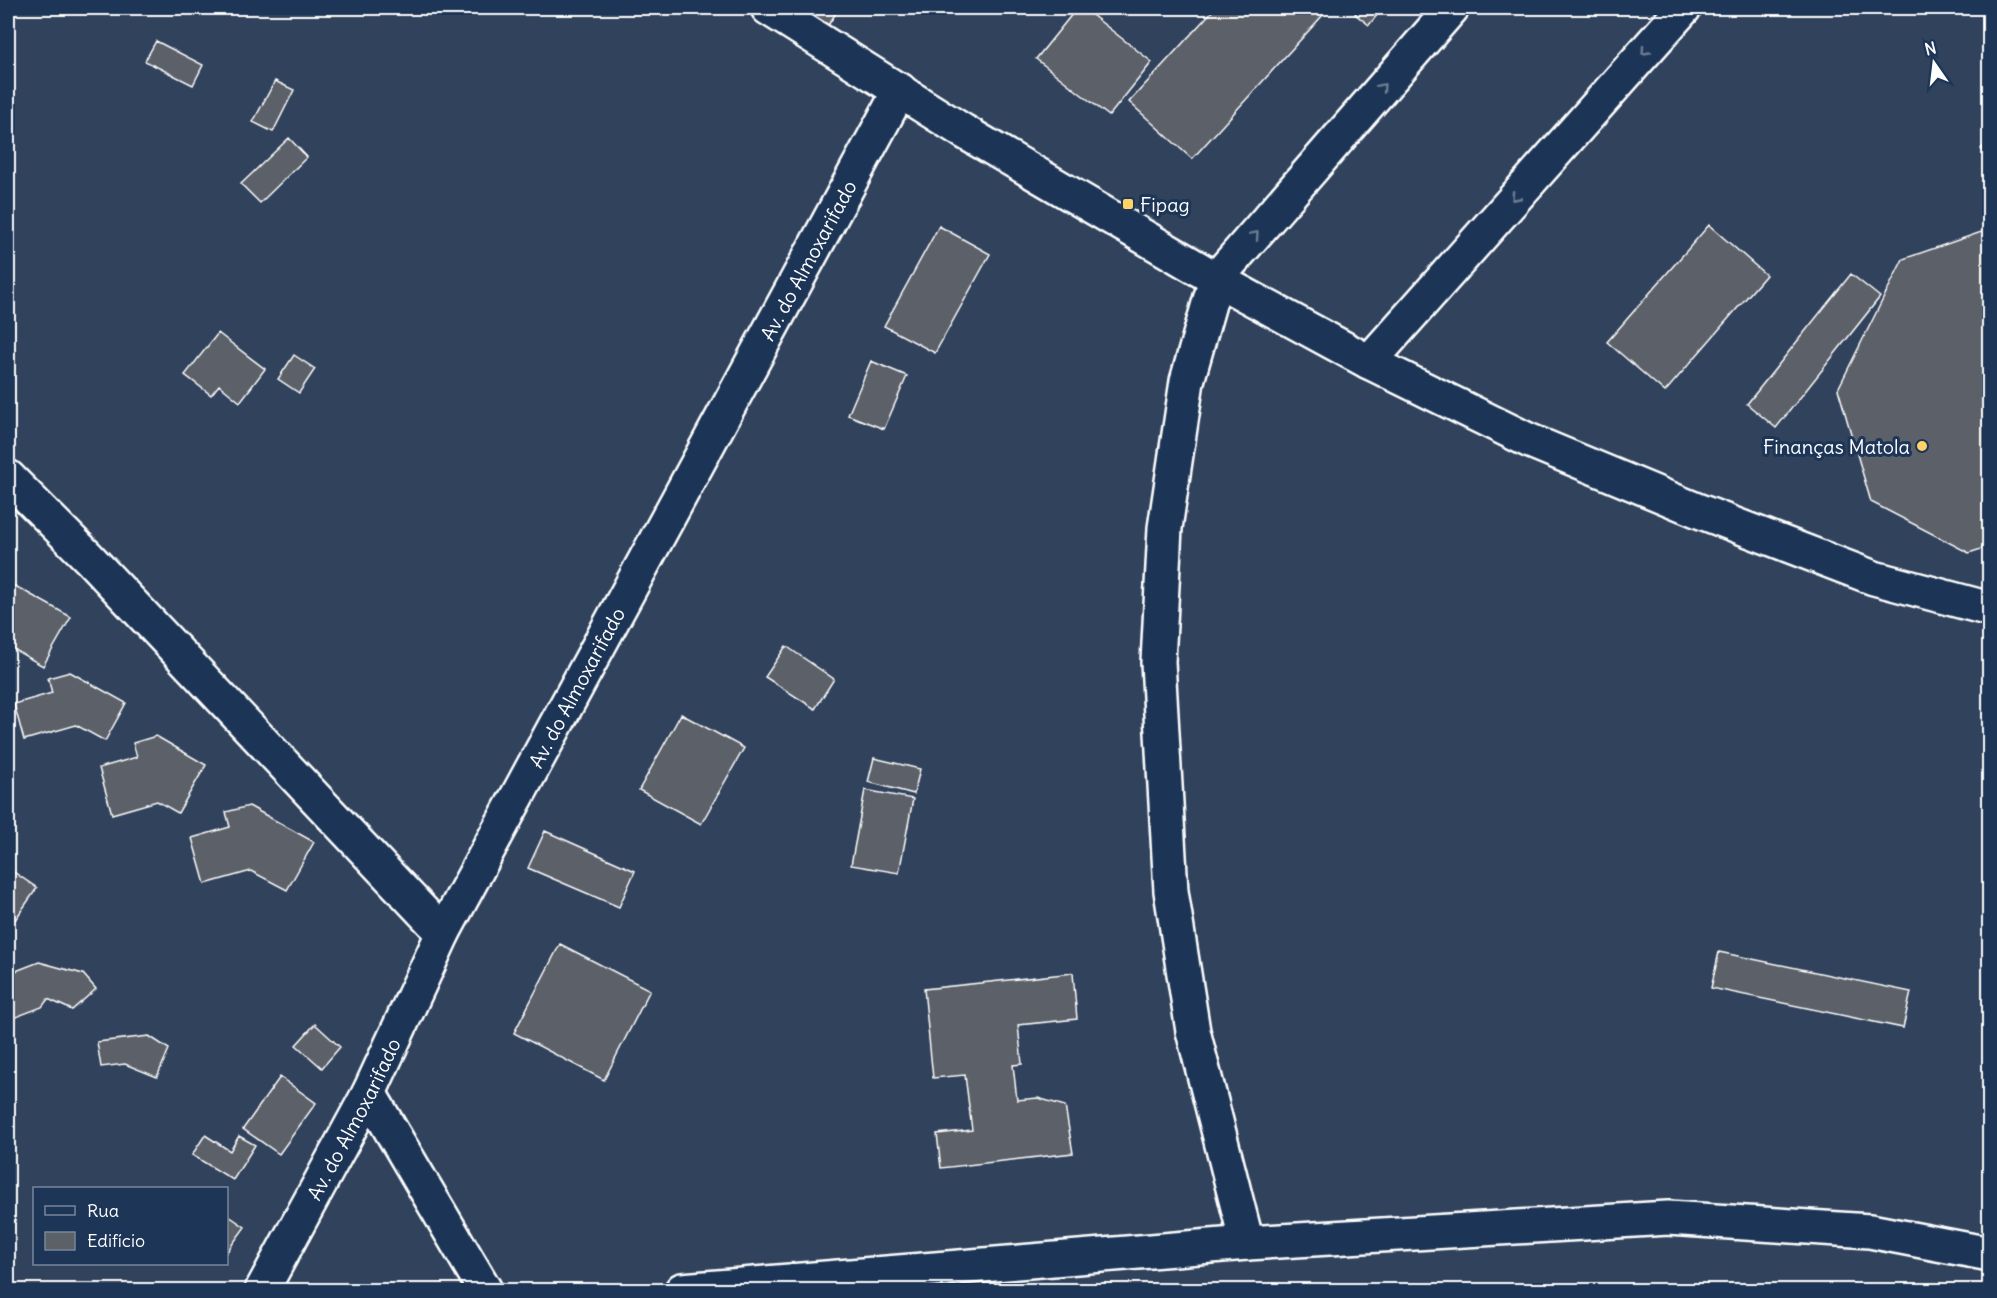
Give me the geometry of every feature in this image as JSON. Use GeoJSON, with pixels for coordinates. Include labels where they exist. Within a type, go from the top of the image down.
{"type":"FeatureCollection","features":[{"type":"Feature","properties":{"kind":"street"},"geometry":{"type":"LineString","coordinates":[[768,8],[963,132],[1216,279],[1369,362],[1528,440],[1698,511],[1874,578],[1989,609]]}},
{"type":"Feature","properties":{"kind":"street"},"geometry":{"type":"LineString","coordinates":[[1248,1243],[1193,1030],[1171,891],[1158,662],[1165,528],[1185,392],[1216,279],[1452,8]]}},
{"type":"Feature","properties":{"kind":"street"},"geometry":{"type":"LineString","coordinates":[[1369,362],[1684,8]]}},
{"type":"Feature","properties":{"kind":"street","name":"Av. do Almoxarifado"},"geometry":{"type":"LineString","coordinates":[[262,1290],[369,1093],[443,933],[900,90]]}},
{"type":"Feature","properties":{"kind":"street"},"geometry":{"type":"LineString","coordinates":[[8,477],[88,558],[443,933]]}},
{"type":"Feature","properties":{"kind":"street"},"geometry":{"type":"LineString","coordinates":[[369,1093],[485,1290]]}},
{"type":"Feature","properties":{"kind":"street"},"geometry":{"type":"LineString","coordinates":[[682,1290],[1248,1243],[1668,1218],[1870,1231],[1989,1254]]}},
{"type":"Feature","properties":{"kind":"building"},"geometry":{"type":"Polygon","coordinates":[[[786,8],[834,8],[838,10],[823,33],[786,8]]]}},
{"type":"Feature","properties":{"kind":"building"},"geometry":{"type":"Polygon","coordinates":[[[1077,8],[1083,8],[1152,62],[1109,116],[1036,59],[1077,8]]]}},
{"type":"Feature","properties":{"kind":"building"},"geometry":{"type":"Polygon","coordinates":[[[1215,8],[1315,8],[1323,15],[1192,159],[1129,102],[1215,8]]]}},
{"type":"Feature","properties":{"kind":"building"},"geometry":{"type":"Polygon","coordinates":[[[1359,8],[1383,8],[1369,25],[1355,14],[1359,8]]]}},
{"type":"Feature","properties":{"kind":"building"},"geometry":{"type":"Polygon","coordinates":[[[156,41],[203,65],[193,85],[145,61],[156,41]]]}},
{"type":"Feature","properties":{"kind":"building"},"geometry":{"type":"Polygon","coordinates":[[[275,81],[294,90],[273,132],[253,122],[275,81]]]}},
{"type":"Feature","properties":{"kind":"building"},"geometry":{"type":"Polygon","coordinates":[[[289,138],[307,157],[260,203],[241,184],[289,138]]]}},
{"type":"Feature","properties":{"kind":"building"},"geometry":{"type":"Polygon","coordinates":[[[1990,139],[1990,157],[1981,149],[1990,139]]]}},
{"type":"Feature","properties":{"kind":"building"},"geometry":{"type":"Polygon","coordinates":[[[1709,225],[1766,275],[1665,392],[1607,342],[1709,225]]]}},
{"type":"Feature","properties":{"kind":"building"},"geometry":{"type":"Polygon","coordinates":[[[939,226],[990,254],[935,353],[884,326],[939,226]]]}},
{"type":"Feature","properties":{"kind":"building","name":"Finanças Matola"},"geometry":{"type":"Polygon","coordinates":[[[1990,229],[1990,546],[1969,553],[1871,502],[1838,389],[1903,259],[1990,229]]]}},
{"type":"Feature","properties":{"kind":"building"},"geometry":{"type":"Polygon","coordinates":[[[1851,274],[1880,297],[1776,428],[1747,404],[1851,274]]]}},
{"type":"Feature","properties":{"kind":"building"},"geometry":{"type":"Polygon","coordinates":[[[218,333],[265,369],[240,402],[219,385],[211,395],[185,375],[218,333]]]}},
{"type":"Feature","properties":{"kind":"building"},"geometry":{"type":"Polygon","coordinates":[[[294,355],[315,369],[299,393],[278,379],[294,355]]]}},
{"type":"Feature","properties":{"kind":"building"},"geometry":{"type":"Polygon","coordinates":[[[871,361],[907,376],[884,429],[848,415],[871,361]]]}},
{"type":"Feature","properties":{"kind":"building"},"geometry":{"type":"Polygon","coordinates":[[[8,582],[71,617],[43,666],[8,646],[8,582]]]}},
{"type":"Feature","properties":{"kind":"building"},"geometry":{"type":"Polygon","coordinates":[[[786,646],[834,679],[815,709],[765,677],[786,646]]]}},
{"type":"Feature","properties":{"kind":"building"},"geometry":{"type":"Polygon","coordinates":[[[70,672],[126,703],[105,741],[76,725],[24,740],[14,704],[52,693],[48,678],[70,672]]]}},
{"type":"Feature","properties":{"kind":"building"},"geometry":{"type":"Polygon","coordinates":[[[681,714],[744,748],[701,824],[639,790],[681,714]]]}},
{"type":"Feature","properties":{"kind":"building"},"geometry":{"type":"Polygon","coordinates":[[[156,736],[206,765],[178,813],[157,801],[112,814],[99,768],[137,757],[133,743],[156,736]]]}},
{"type":"Feature","properties":{"kind":"building"},"geometry":{"type":"Polygon","coordinates":[[[874,758],[920,769],[914,794],[868,782],[874,758]]]}},
{"type":"Feature","properties":{"kind":"building"},"geometry":{"type":"Polygon","coordinates":[[[865,790],[913,799],[899,873],[851,865],[865,790]]]}},
{"type":"Feature","properties":{"kind":"building"},"geometry":{"type":"Polygon","coordinates":[[[249,806],[314,842],[287,890],[251,871],[205,884],[192,838],[230,827],[226,812],[249,806]]]}},
{"type":"Feature","properties":{"kind":"building"},"geometry":{"type":"Polygon","coordinates":[[[545,831],[635,871],[619,907],[528,868],[545,831]]]}},
{"type":"Feature","properties":{"kind":"building"},"geometry":{"type":"Polygon","coordinates":[[[8,868],[37,888],[8,930],[8,868]]]}},
{"type":"Feature","properties":{"kind":"building"},"geometry":{"type":"Polygon","coordinates":[[[560,944],[650,990],[604,1080],[514,1033],[560,944]]]}},
{"type":"Feature","properties":{"kind":"building"},"geometry":{"type":"Polygon","coordinates":[[[1719,952],[1911,992],[1903,1028],[1711,988],[1719,952]]]}},
{"type":"Feature","properties":{"kind":"building"},"geometry":{"type":"Polygon","coordinates":[[[39,962],[83,974],[96,989],[72,1010],[48,999],[42,1007],[8,1020],[8,974],[39,962]]]}},
{"type":"Feature","properties":{"kind":"building"},"geometry":{"type":"Polygon","coordinates":[[[1073,973],[1077,1019],[1018,1025],[1022,1064],[1013,1065],[1017,1100],[1038,1098],[1065,1106],[1073,1153],[941,1168],[937,1134],[972,1130],[965,1075],[933,1078],[924,989],[1073,973]]]}},
{"type":"Feature","properties":{"kind":"building"},"geometry":{"type":"Polygon","coordinates":[[[315,1024],[340,1047],[322,1068],[296,1045],[315,1024]]]}},
{"type":"Feature","properties":{"kind":"building"},"geometry":{"type":"Polygon","coordinates":[[[149,1036],[169,1049],[157,1077],[125,1064],[101,1067],[97,1042],[149,1036]]]}},
{"type":"Feature","properties":{"kind":"building"},"geometry":{"type":"Polygon","coordinates":[[[280,1077],[316,1103],[279,1154],[243,1129],[280,1077]]]}},
{"type":"Feature","properties":{"kind":"building"},"geometry":{"type":"Polygon","coordinates":[[[205,1135],[230,1151],[239,1136],[255,1145],[233,1180],[192,1155],[205,1135]]]}},
{"type":"Feature","properties":{"kind":"building"},"geometry":{"type":"Polygon","coordinates":[[[228,1215],[245,1227],[228,1250],[228,1215]]]}},
{"type":"Feature","properties":{"kind":"place","name":"Fipag"},"geometry":{"type":"Point","coordinates":[1128,204]}},
{"type":"Feature","properties":{"kind":"place","name":"Finanças Matola"},"geometry":{"type":"Point","coordinates":[1922,446]}}]}
